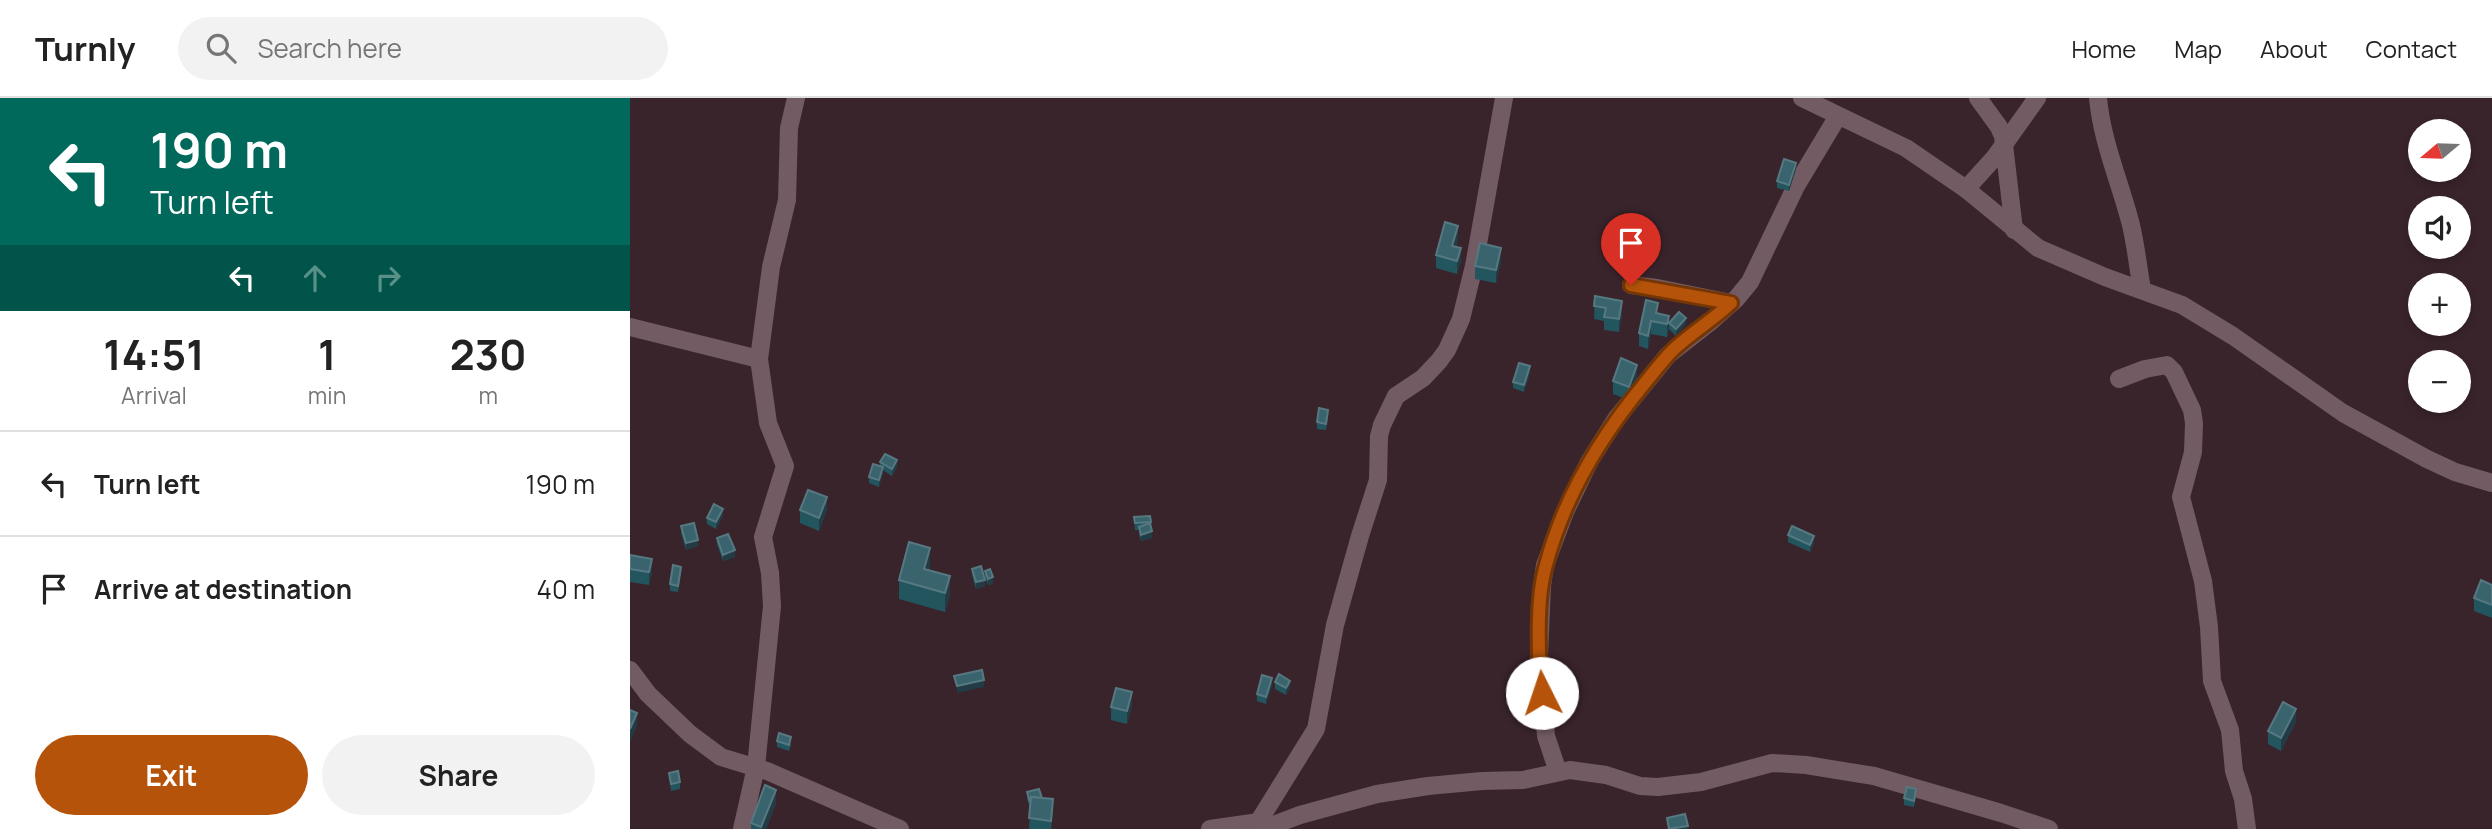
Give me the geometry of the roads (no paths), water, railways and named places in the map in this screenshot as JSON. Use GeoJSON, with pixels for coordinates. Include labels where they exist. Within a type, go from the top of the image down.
{"type":"FeatureCollection","features":[{"type":"Feature","properties":{"kind":"street"},"geometry":{"type":"LineString","coordinates":[[742,829],[756,767],[772,598],[763,537],[785,466],[768,423],[759,359],[771,267],[787,200],[789,128],[796,98]]}},
{"type":"Feature","properties":{"kind":"street"},"geometry":{"type":"LineString","coordinates":[[1259,827],[1316,729],[1338,613],[1378,480],[1379,436],[1382,425],[1396,397],[1423,378],[1440,361],[1461,319],[1474,266],[1504,98]]}},
{"type":"Feature","properties":{"kind":"street"},"geometry":{"type":"LineString","coordinates":[[1802,98],[1906,148],[1966,189],[2038,248],[2105,277],[2169,299],[2203,317],[2354,419],[2455,472],[2492,483]]}},
{"type":"Feature","properties":{"kind":"street"},"geometry":{"type":"LineString","coordinates":[[1978,98],[1999,127],[2004,143],[2014,230]]}},
{"type":"Feature","properties":{"kind":"street"},"geometry":{"type":"LineString","coordinates":[[1966,189],[1995,157],[2037,98]]}},
{"type":"Feature","properties":{"kind":"street"},"geometry":{"type":"LineString","coordinates":[[2098,98],[2104,135],[2131,225],[2142,289]]}},
{"type":"Feature","properties":{"kind":"street"},"geometry":{"type":"LineString","coordinates":[[1558,772],[1546,736],[1539,655],[1545,565],[1561,522],[1589,462],[1616,419],[1674,349],[1746,288],[1758,270],[1796,186],[1838,116]]}},
{"type":"Feature","properties":{"kind":"street"},"geometry":{"type":"LineString","coordinates":[[1631,285],[1731,303]]}},
{"type":"Feature","properties":{"kind":"street"},"geometry":{"type":"LineString","coordinates":[[630,327],[759,359]]}},
{"type":"Feature","properties":{"kind":"street"},"geometry":{"type":"LineString","coordinates":[[2119,379],[2167,365],[2174,372],[2192,410],[2193,452],[2181,497],[2203,581],[2210,627],[2212,681],[2232,740],[2233,765],[2243,799],[2247,829]]}},
{"type":"Feature","properties":{"kind":"street"},"geometry":{"type":"LineString","coordinates":[[630,670],[648,694],[690,734],[721,757],[756,767],[900,829]]}},
{"type":"Feature","properties":{"kind":"street"},"geometry":{"type":"LineString","coordinates":[[1210,829],[1259,827],[1377,794],[1482,781],[1523,780],[1558,772],[1586,771],[1649,788],[1700,782],[1772,763],[1806,765],[1874,776],[2044,828]]}}]}
